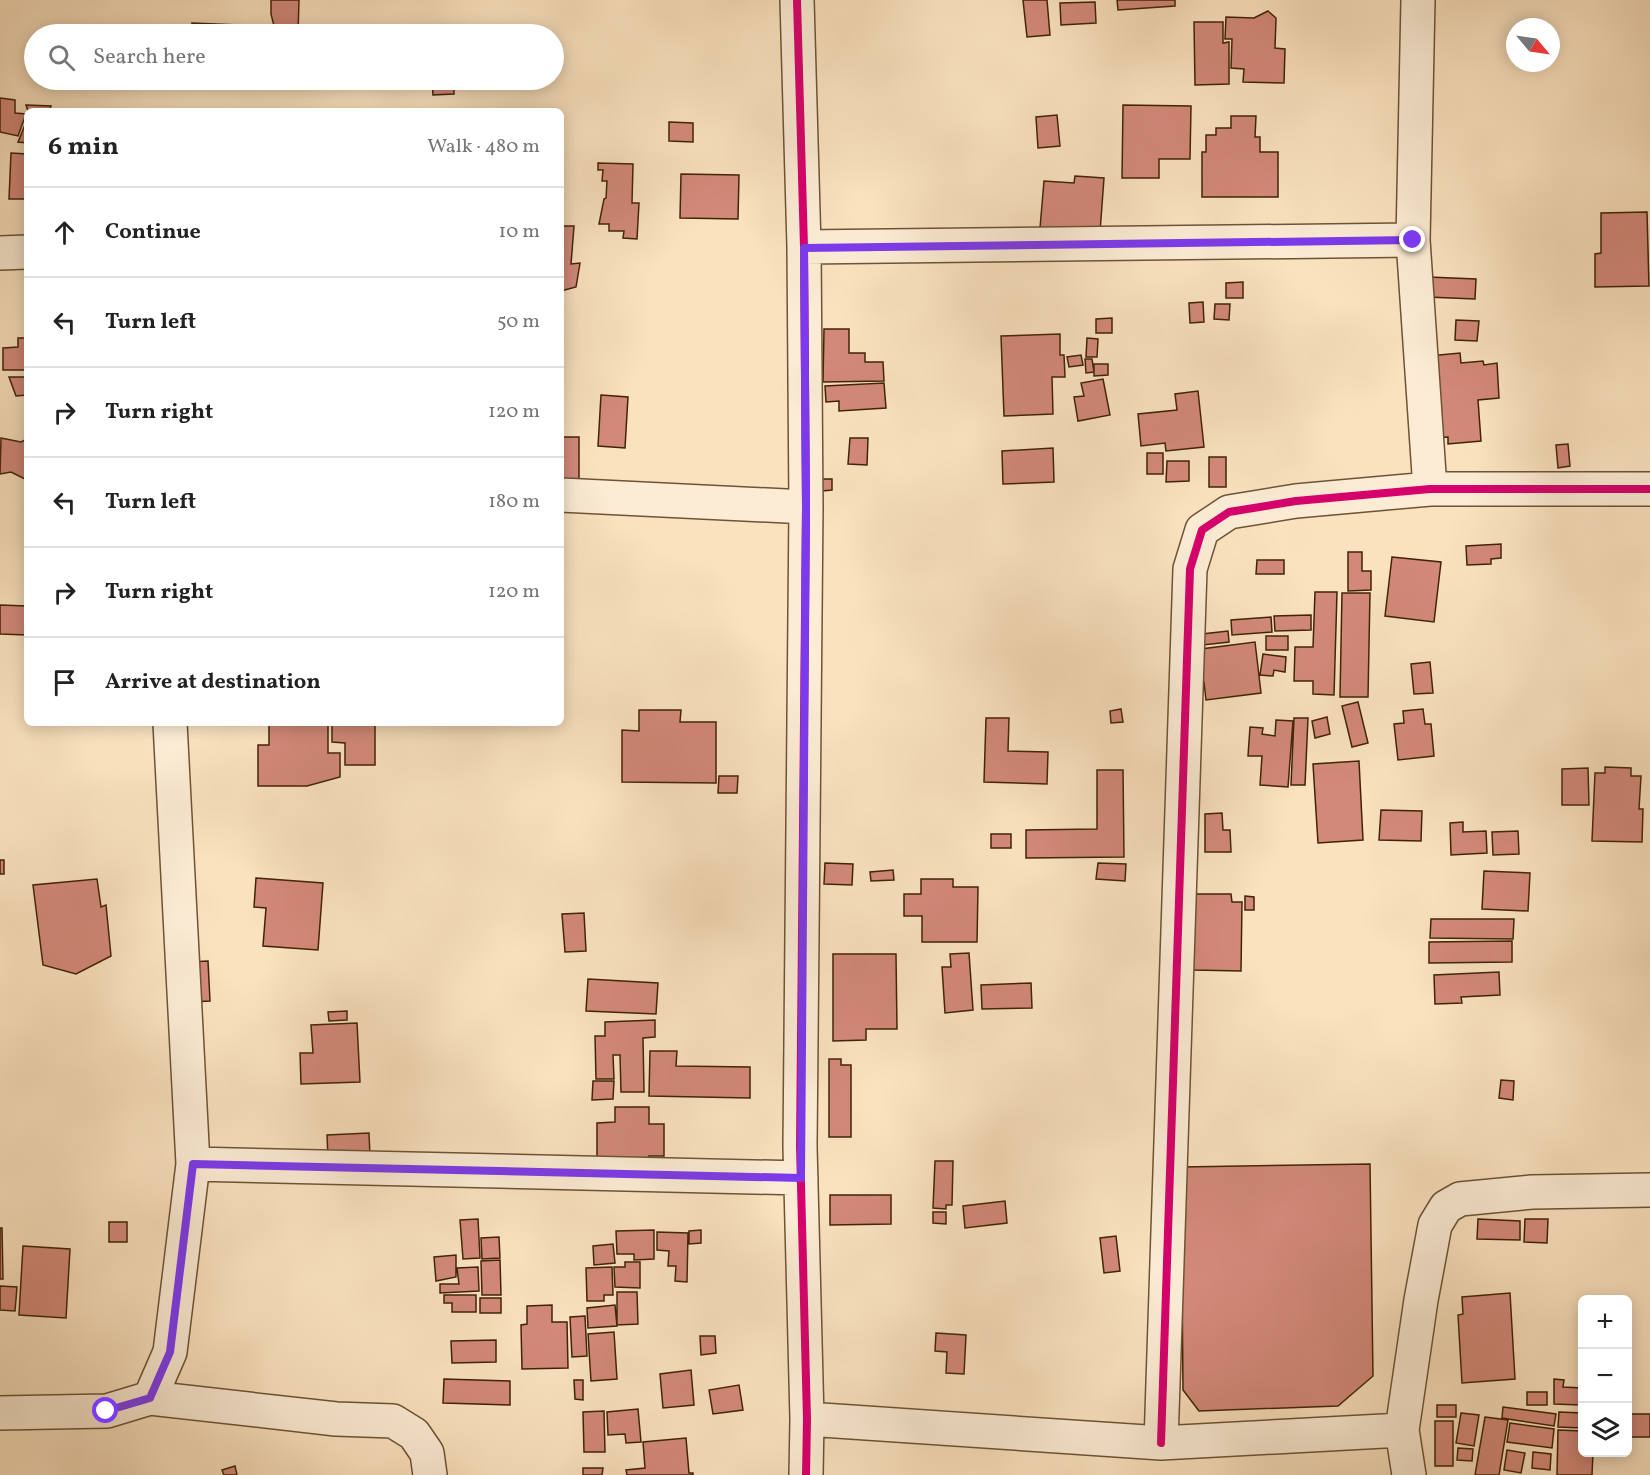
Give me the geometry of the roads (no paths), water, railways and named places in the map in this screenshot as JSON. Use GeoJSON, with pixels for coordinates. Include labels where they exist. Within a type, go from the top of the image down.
{"type":"FeatureCollection","features":[{"type":"Feature","properties":{"kind":"street"},"geometry":{"type":"LineString","coordinates":[[797,0],[804,248],[806,507],[801,1178],[807,1419],[806,1475]]}},
{"type":"Feature","properties":{"kind":"street"},"geometry":{"type":"LineString","coordinates":[[1418,0],[1413,240],[1430,489]]}},
{"type":"Feature","properties":{"kind":"street"},"geometry":{"type":"LineString","coordinates":[[804,248],[1413,240]]}},
{"type":"Feature","properties":{"kind":"street"},"geometry":{"type":"LineString","coordinates":[[0,253],[24,252]]}},
{"type":"Feature","properties":{"kind":"street"},"geometry":{"type":"LineString","coordinates":[[1161,1443],[1190,569],[1202,530],[1229,512],[1296,501],[1430,489],[1650,489]]}},
{"type":"Feature","properties":{"kind":"street"},"geometry":{"type":"LineString","coordinates":[[564,495],[806,507]]}},
{"type":"Feature","properties":{"kind":"street"},"geometry":{"type":"LineString","coordinates":[[150,1398],[170,1352],[193,1164],[170,726]]}},
{"type":"Feature","properties":{"kind":"street"},"geometry":{"type":"LineString","coordinates":[[193,1164],[801,1178]]}},
{"type":"Feature","properties":{"kind":"street"},"geometry":{"type":"LineString","coordinates":[[1409,1475],[1402,1430],[1421,1300],[1435,1226],[1446,1207],[1460,1199],[1532,1192],[1650,1190]]}},
{"type":"Feature","properties":{"kind":"street"},"geometry":{"type":"LineString","coordinates":[[0,1413],[106,1411],[150,1398],[336,1419],[393,1421],[414,1434],[427,1453],[430,1475]]}},
{"type":"Feature","properties":{"kind":"street"},"geometry":{"type":"LineString","coordinates":[[807,1419],[1161,1443],[1402,1430]]}}]}
